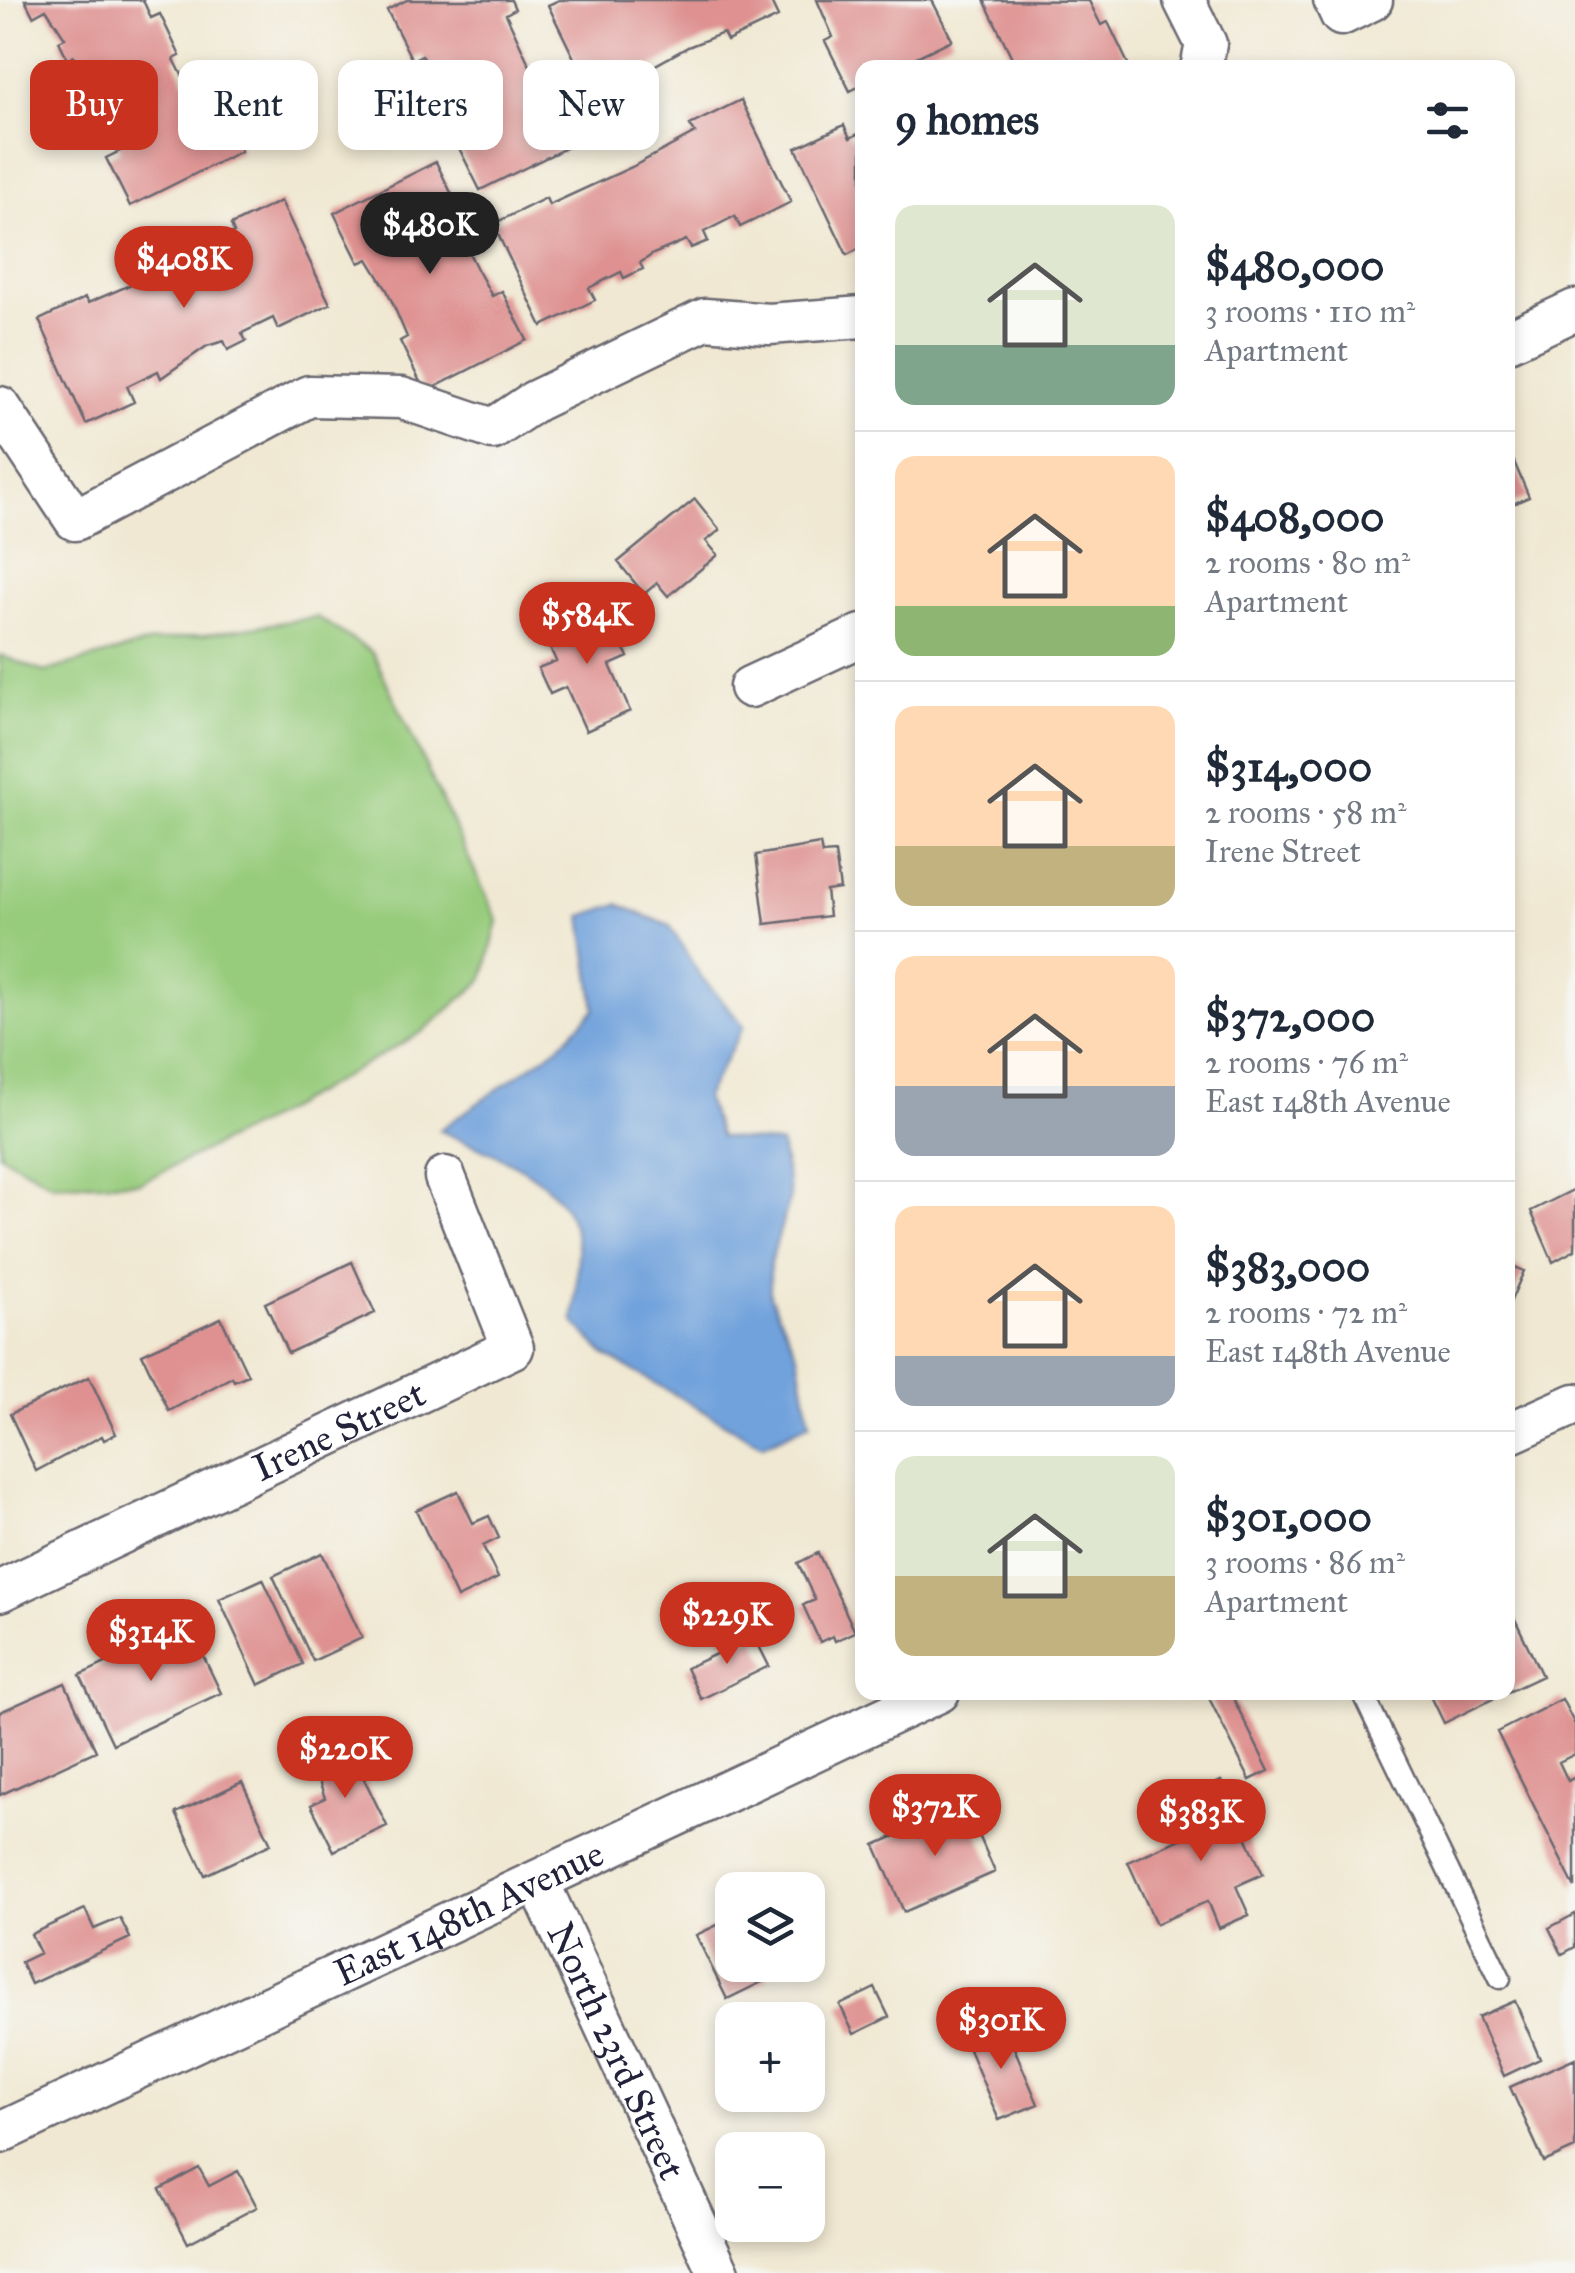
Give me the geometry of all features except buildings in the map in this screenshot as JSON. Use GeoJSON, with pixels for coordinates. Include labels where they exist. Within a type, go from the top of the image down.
{"type":"FeatureCollection","features":[{"type":"Feature","properties":{"kind":"street"},"geometry":{"type":"LineString","coordinates":[[1184,0],[1206,44],[1203,60]]}},
{"type":"Feature","properties":{"kind":"street"},"geometry":{"type":"LineString","coordinates":[[1334,0],[1342,15],[1372,0]]}},
{"type":"Feature","properties":{"kind":"street"},"geometry":{"type":"LineString","coordinates":[[1515,338],[1575,310]]}},
{"type":"Feature","properties":{"kind":"street"},"geometry":{"type":"LineString","coordinates":[[0,407],[75,520],[309,396],[400,398],[493,429],[535,401],[704,319],[769,324],[855,318]]}},
{"type":"Feature","properties":{"kind":"street"},"geometry":{"type":"LineString","coordinates":[[750,687],[855,639]]}},
{"type":"Feature","properties":{"kind":"street","name":"Irene Street"},"geometry":{"type":"LineString","coordinates":[[0,1591],[513,1348],[445,1177]]}},
{"type":"Feature","properties":{"kind":"street"},"geometry":{"type":"LineString","coordinates":[[1515,1431],[1575,1404]]}},
{"type":"Feature","properties":{"kind":"street","name":"East 148th Avenue"},"geometry":{"type":"LineString","coordinates":[[0,2133],[922,1700]]}},
{"type":"Feature","properties":{"kind":"street","name":"North 23rd Street"},"geometry":{"type":"LineString","coordinates":[[539,1883],[718,2273]]}},
{"type":"Feature","properties":{"kind":"lane"},"geometry":{"type":"LineString","coordinates":[[1366,1700],[1500,1978]]}},
{"type":"Feature","properties":{"kind":"green space"},"geometry":{"type":"Polygon","coordinates":[[[317,617],[373,653],[498,921],[483,980],[422,1032],[271,1118],[141,1182],[53,1184],[0,1154],[0,655],[44,672],[148,643],[317,617]]]}},
{"type":"Feature","properties":{"kind":"water"},"geometry":{"type":"Polygon","coordinates":[[[618,904],[670,926],[699,974],[744,1026],[705,1097],[720,1137],[781,1144],[790,1197],[770,1264],[770,1296],[798,1355],[810,1423],[763,1445],[604,1354],[574,1322],[577,1244],[571,1220],[560,1201],[525,1170],[439,1130],[557,1048],[595,1009],[582,916],[618,904]]]}}]}
